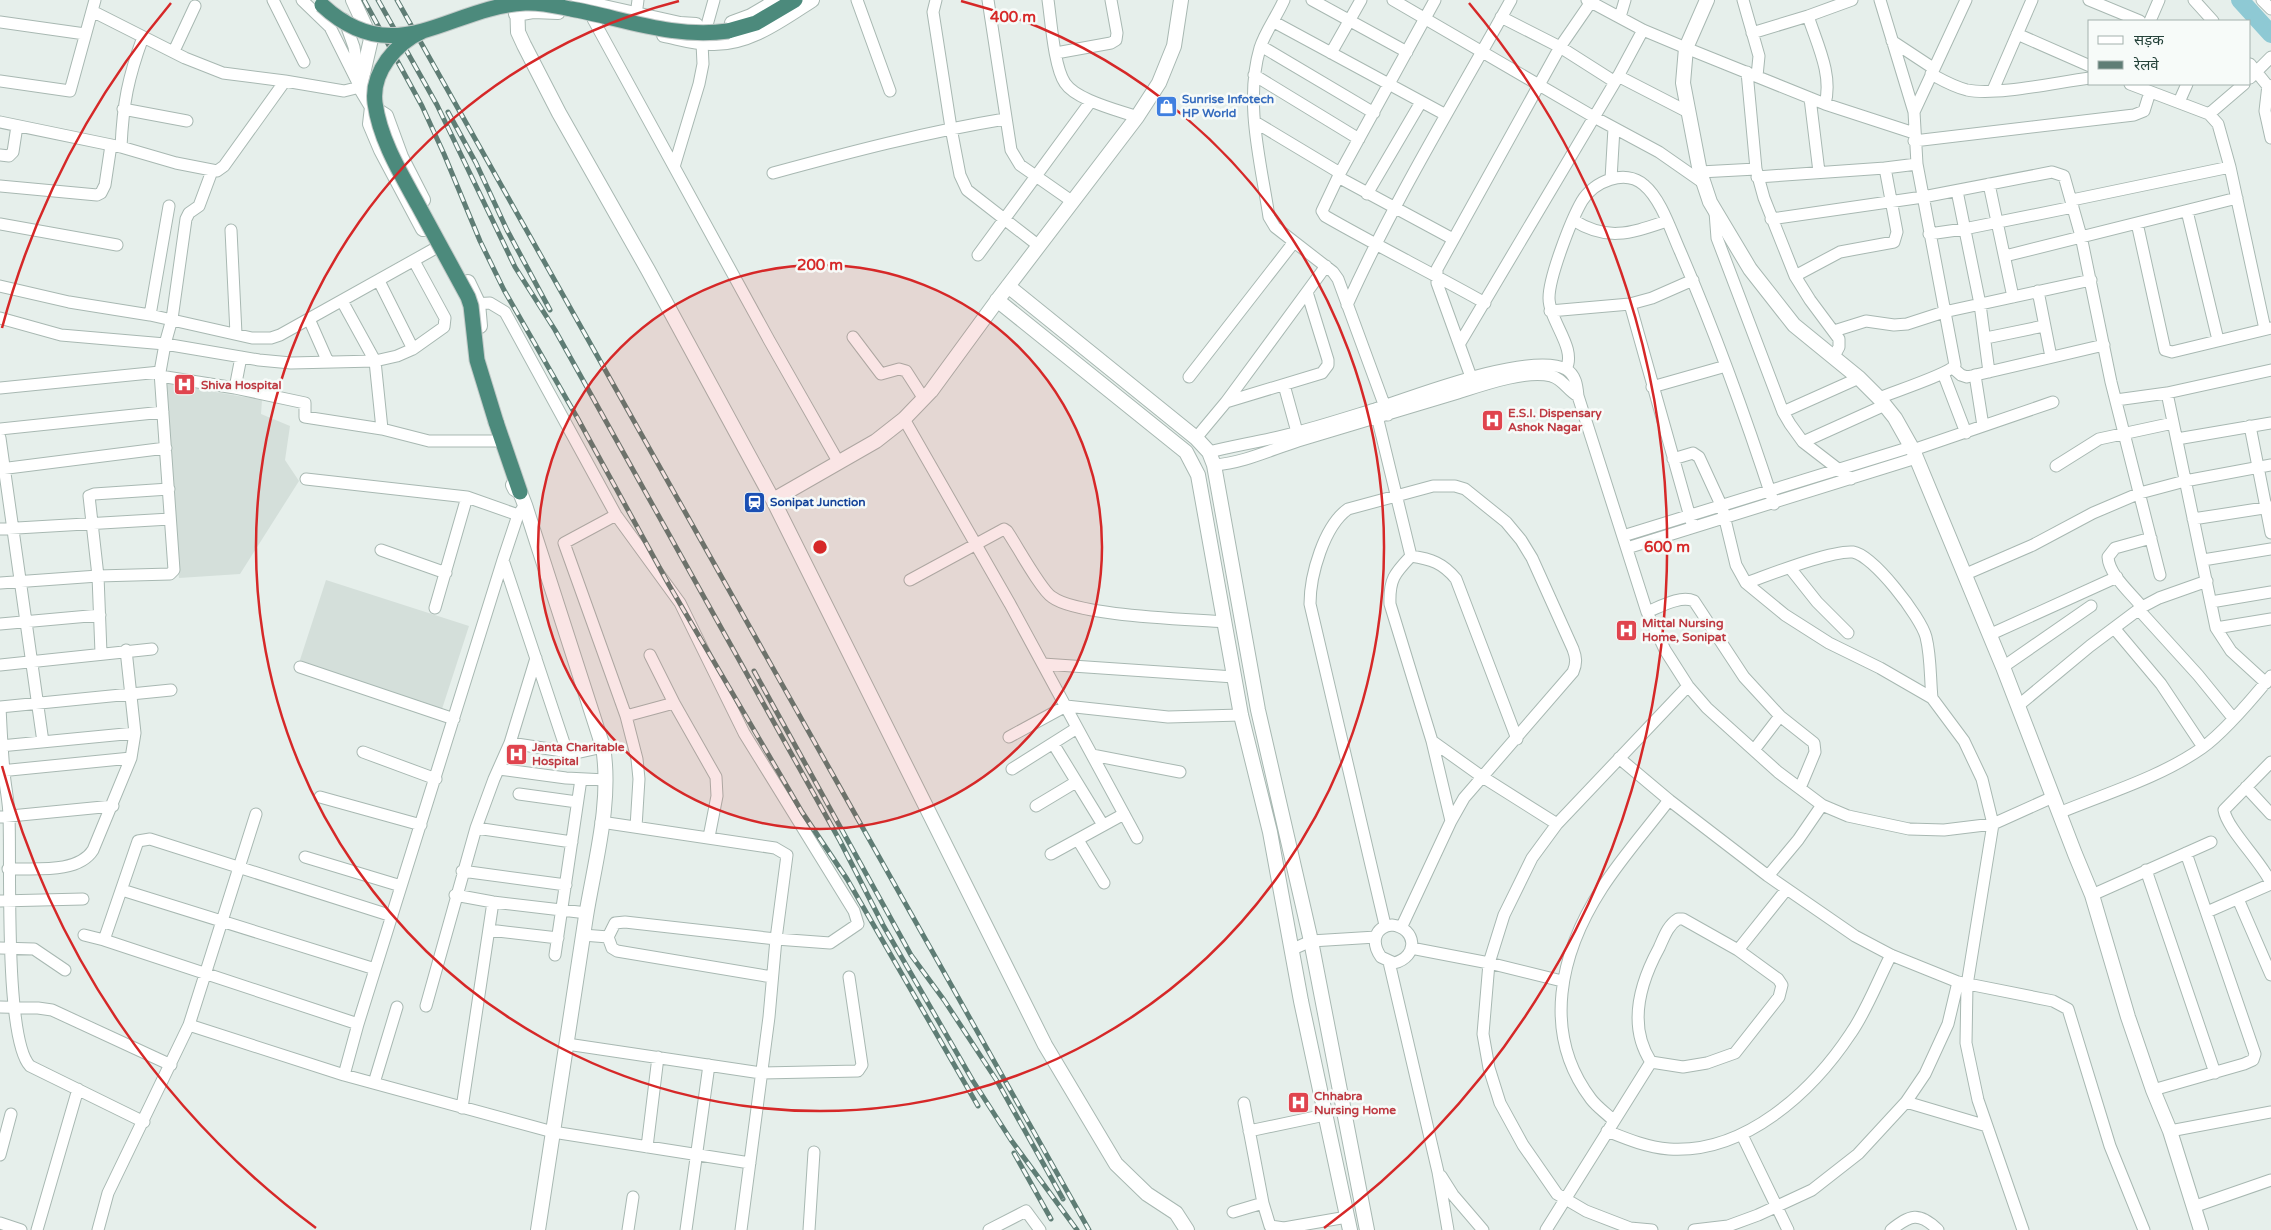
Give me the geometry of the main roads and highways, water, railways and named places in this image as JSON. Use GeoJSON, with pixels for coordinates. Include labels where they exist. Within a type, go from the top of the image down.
{"type":"FeatureCollection","features":[{"type":"Feature","properties":{"kind":"highway"},"geometry":{"type":"LineString","coordinates":[[317,0],[339,20],[368,33],[399,36],[423,31],[500,7],[538,3],[672,31],[711,34],[744,28],[770,16],[795,0]]}},
{"type":"Feature","properties":{"kind":"highway"},"geometry":{"type":"LineString","coordinates":[[423,31],[401,44],[388,60],[379,76],[375,102],[380,123],[394,161],[468,296],[471,306],[477,360],[521,504]]}},
{"type":"Feature","properties":{"kind":"waterway"},"geometry":{"type":"LineString","coordinates":[[2240,0],[2271,34]]}},
{"type":"Feature","properties":{"kind":"railway"},"geometry":{"type":"LineString","coordinates":[[364,0],[422,106],[480,241],[504,290],[578,419],[669,585],[802,812],[847,879],[978,1106]]}},
{"type":"Feature","properties":{"kind":"railway"},"geometry":{"type":"LineString","coordinates":[[378,0],[437,105],[515,267],[555,330],[840,841],[883,925],[973,1081],[1011,1140],[1077,1230]]}},
{"type":"Feature","properties":{"kind":"railway"},"geometry":{"type":"LineString","coordinates":[[397,0],[1089,1230]]}},
{"type":"Feature","properties":{"kind":"railway"},"geometry":{"type":"LineString","coordinates":[[448,112],[476,163],[507,230],[550,310]]}},
{"type":"Feature","properties":{"kind":"railway"},"geometry":{"type":"LineString","coordinates":[[754,671],[911,955],[944,1000],[997,1081],[1063,1199]]}},
{"type":"Feature","properties":{"kind":"railway"},"geometry":{"type":"LineString","coordinates":[[1014,1153],[1051,1219]]}},
{"type":"Feature","properties":{"kind":"place","name":"Sunrise Infotech HP World"},"geometry":{"type":"Point","coordinates":[1166,106]}},
{"type":"Feature","properties":{"kind":"place","name":"Shiva Hospital"},"geometry":{"type":"Point","coordinates":[185,385]}},
{"type":"Feature","properties":{"kind":"place","name":"E.S.I. Dispensary Ashok Nagar"},"geometry":{"type":"Point","coordinates":[1492,420]}},
{"type":"Feature","properties":{"kind":"place","name":"Sonipat Junction"},"geometry":{"type":"Point","coordinates":[754,502]}},
{"type":"Feature","properties":{"kind":"place","name":"Mittal Nursing Home, Sonipat"},"geometry":{"type":"Point","coordinates":[1626,630]}},
{"type":"Feature","properties":{"kind":"place","name":"Janta Charitable Hospital"},"geometry":{"type":"Point","coordinates":[516,754]}},
{"type":"Feature","properties":{"kind":"place","name":"Chhabra Nursing Home"},"geometry":{"type":"Point","coordinates":[1298,1103]}}]}
